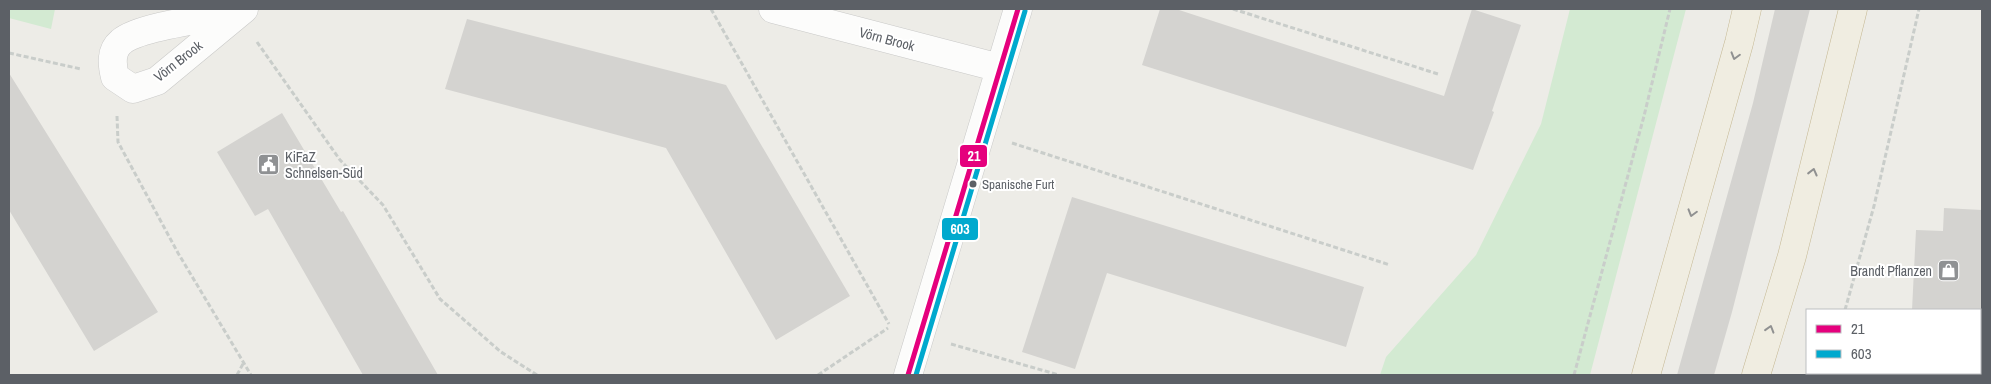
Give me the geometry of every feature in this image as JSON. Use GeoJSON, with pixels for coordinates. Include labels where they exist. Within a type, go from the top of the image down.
{"type":"FeatureCollection","features":[{"type":"Feature","properties":{"kind":"highway"},"geometry":{"type":"LineString","coordinates":[[1646,375],[1739,43],[1746,9]]}},
{"type":"Feature","properties":{"kind":"highway"},"geometry":{"type":"LineString","coordinates":[[1756,375],[1792,256],[1853,9]]}},
{"type":"Feature","properties":{"kind":"street","name":"Vörn Brook"},"geometry":{"type":"LineString","coordinates":[[774,9],[1000,68]]}},
{"type":"Feature","properties":{"kind":"street"},"geometry":{"type":"LineString","coordinates":[[908,375],[1018,9]]}},
{"type":"Feature","properties":{"kind":"street","name":"Vörn Brook"},"geometry":{"type":"LineString","coordinates":[[241,11],[156,81],[133,89],[115,77],[111,59],[120,42],[138,32],[241,11]]}},
{"type":"Feature","properties":{"kind":"path"},"geometry":{"type":"LineString","coordinates":[[711,9],[890,326],[818,375]]}},
{"type":"Feature","properties":{"kind":"path"},"geometry":{"type":"LineString","coordinates":[[1233,9],[1438,74]]}},
{"type":"Feature","properties":{"kind":"path"},"geometry":{"type":"LineString","coordinates":[[1574,375],[1644,116],[1670,9]]}},
{"type":"Feature","properties":{"kind":"path"},"geometry":{"type":"LineString","coordinates":[[1845,309],[1874,206],[1919,9]]}},
{"type":"Feature","properties":{"kind":"path"},"geometry":{"type":"LineString","coordinates":[[241,11],[340,160],[383,205],[440,299],[500,352],[536,375]]}},
{"type":"Feature","properties":{"kind":"path"},"geometry":{"type":"LineString","coordinates":[[9,53],[115,77],[118,142],[178,252],[251,375]]}},
{"type":"Feature","properties":{"kind":"path"},"geometry":{"type":"LineString","coordinates":[[980,133],[1390,265]]}},
{"type":"Feature","properties":{"kind":"path"},"geometry":{"type":"LineString","coordinates":[[920,335],[1059,375]]}},
{"type":"Feature","properties":{"kind":"path"},"geometry":{"type":"LineString","coordinates":[[237,375],[244,362]]}},
{"type":"Feature","properties":{"kind":"green space"},"geometry":{"type":"Polygon","coordinates":[[[9,9],[55,9],[51,29],[9,18],[9,9]]]}},
{"type":"Feature","properties":{"kind":"green space"},"geometry":{"type":"Polygon","coordinates":[[[1570,9],[1686,9],[1590,375],[1380,375],[1386,357],[1476,255],[1541,124],[1570,9]]]}},
{"type":"Feature","properties":{"kind":"building"},"geometry":{"type":"Polygon","coordinates":[[[1160,9],[1176,9],[1444,96],[1472,9],[1521,25],[1492,111],[1494,112],[1473,170],[1142,65],[1160,9]]]}},
{"type":"Feature","properties":{"kind":"building"},"geometry":{"type":"Polygon","coordinates":[[[1775,9],[1810,9],[1732,312],[1714,375],[1677,375],[1753,103],[1775,9]]]}},
{"type":"Feature","properties":{"kind":"building"},"geometry":{"type":"Polygon","coordinates":[[[467,19],[726,85],[850,296],[776,340],[666,148],[445,89],[467,19]]]}},
{"type":"Feature","properties":{"kind":"building"},"geometry":{"type":"Polygon","coordinates":[[[9,73],[158,312],[94,351],[9,210],[9,73]]]}},
{"type":"Feature","properties":{"kind":"building"},"geometry":{"type":"Polygon","coordinates":[[[282,113],[341,212],[343,211],[438,375],[363,375],[268,209],[255,216],[217,152],[282,113]]]}},
{"type":"Feature","properties":{"kind":"building"},"geometry":{"type":"Polygon","coordinates":[[[1072,197],[1364,287],[1346,347],[1107,273],[1075,369],[1022,352],[1072,197]]]}},
{"type":"Feature","properties":{"kind":"building","name":"Brandt Pflanzen"},"geometry":{"type":"Polygon","coordinates":[[[1944,208],[1982,210],[1982,310],[1912,309],[1916,230],[1943,231],[1944,208]]]}},
{"type":"Feature","properties":{"kind":"transit line","name":"21"},"geometry":{"type":"LineString","coordinates":[[908,375],[1018,9]]}},
{"type":"Feature","properties":{"kind":"transit line","name":"603"},"geometry":{"type":"LineString","coordinates":[[916,375],[1025,11]]}},
{"type":"Feature","properties":{"kind":"place","name":"KiFaZ Schnelsen-Süd"},"geometry":{"type":"Point","coordinates":[269,165]}},
{"type":"Feature","properties":{"kind":"place","name":"Spanische Furt"},"geometry":{"type":"Point","coordinates":[973,184]}},
{"type":"Feature","properties":{"kind":"place","name":"Brandt Pflanzen"},"geometry":{"type":"Point","coordinates":[1948,271]}}]}
